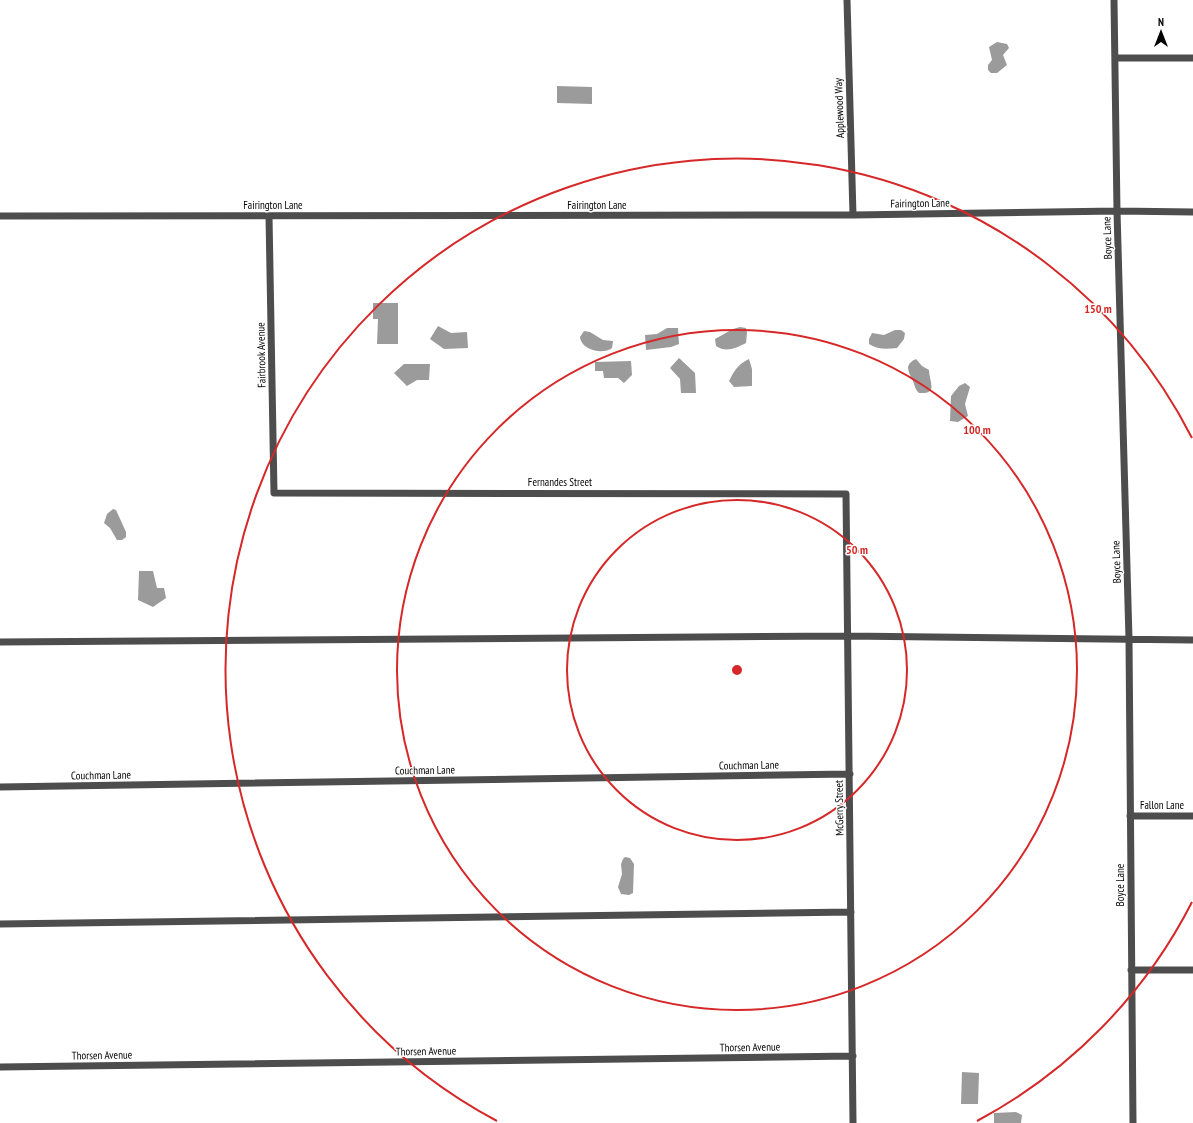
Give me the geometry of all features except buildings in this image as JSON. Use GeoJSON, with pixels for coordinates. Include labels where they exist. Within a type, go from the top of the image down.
{"type":"FeatureCollection","features":[{"type":"Feature","properties":{"kind":"street","name":"Applewood Way"},"geometry":{"type":"LineString","coordinates":[[847,0],[853,216]]}},
{"type":"Feature","properties":{"kind":"street","name":"Boyce Lane"},"geometry":{"type":"LineString","coordinates":[[1114,0],[1117,211],[1129,639],[1133,1123]]}},
{"type":"Feature","properties":{"kind":"street"},"geometry":{"type":"LineString","coordinates":[[1115,58],[1193,58]]}},
{"type":"Feature","properties":{"kind":"street","name":"Fairington Lane"},"geometry":{"type":"LineString","coordinates":[[0,216],[853,216],[1117,211],[1193,212]]}},
{"type":"Feature","properties":{"kind":"street","name":"Fairbrook Avenue"},"geometry":{"type":"LineString","coordinates":[[269,216],[274,493]]}},
{"type":"Feature","properties":{"kind":"street","name":"Fernandes Street"},"geometry":{"type":"LineString","coordinates":[[274,493],[846,494]]}},
{"type":"Feature","properties":{"kind":"street","name":"McGerry Street"},"geometry":{"type":"LineString","coordinates":[[846,494],[854,1123]]}},
{"type":"Feature","properties":{"kind":"street"},"geometry":{"type":"LineString","coordinates":[[0,642],[848,636],[1193,640]]}},
{"type":"Feature","properties":{"kind":"street","name":"Couchman Lane"},"geometry":{"type":"LineString","coordinates":[[0,787],[850,774]]}},
{"type":"Feature","properties":{"kind":"street","name":"Fallon Lane"},"geometry":{"type":"LineString","coordinates":[[1130,816],[1193,816]]}},
{"type":"Feature","properties":{"kind":"street"},"geometry":{"type":"LineString","coordinates":[[0,924],[851,912]]}},
{"type":"Feature","properties":{"kind":"street"},"geometry":{"type":"LineString","coordinates":[[1132,970],[1193,970]]}},
{"type":"Feature","properties":{"kind":"street","name":"Thorsen Avenue"},"geometry":{"type":"LineString","coordinates":[[0,1067],[853,1056]]}},
{"type":"Feature","properties":{"kind":"shaded area"},"geometry":{"type":"Polygon","coordinates":[[[997,42],[1007,44],[1009,48],[1003,55],[1007,65],[997,73],[991,73],[988,70],[988,65],[992,60],[989,47],[997,42]]]}},
{"type":"Feature","properties":{"kind":"shaded area"},"geometry":{"type":"Polygon","coordinates":[[[557,86],[592,87],[592,104],[557,103],[557,86]]]}},
{"type":"Feature","properties":{"kind":"shaded area"},"geometry":{"type":"Polygon","coordinates":[[[373,303],[398,303],[398,344],[377,344],[378,319],[373,319],[373,303]]]}},
{"type":"Feature","properties":{"kind":"shaded area"},"geometry":{"type":"Polygon","coordinates":[[[438,326],[451,333],[467,332],[468,348],[444,349],[430,339],[438,326]]]}},
{"type":"Feature","properties":{"kind":"shaded area"},"geometry":{"type":"Polygon","coordinates":[[[740,327],[746,328],[746,343],[735,348],[727,349],[716,346],[715,339],[733,329],[740,327]]]}},
{"type":"Feature","properties":{"kind":"shaded area"},"geometry":{"type":"Polygon","coordinates":[[[667,328],[678,328],[679,344],[671,347],[646,350],[645,335],[657,334],[667,328]]]}},
{"type":"Feature","properties":{"kind":"shaded area"},"geometry":{"type":"Polygon","coordinates":[[[895,330],[901,330],[905,333],[904,339],[897,348],[879,348],[869,344],[869,339],[872,333],[884,335],[895,330]]]}},
{"type":"Feature","properties":{"kind":"shaded area"},"geometry":{"type":"Polygon","coordinates":[[[584,331],[590,332],[603,340],[613,341],[612,348],[598,351],[588,348],[581,341],[580,337],[584,331]]]}},
{"type":"Feature","properties":{"kind":"shaded area"},"geometry":{"type":"Polygon","coordinates":[[[679,358],[695,373],[696,393],[681,393],[680,379],[670,368],[679,358]]]}},
{"type":"Feature","properties":{"kind":"shaded area"},"geometry":{"type":"Polygon","coordinates":[[[749,359],[752,369],[752,386],[734,387],[729,381],[731,377],[739,366],[749,359]]]}},
{"type":"Feature","properties":{"kind":"shaded area"},"geometry":{"type":"Polygon","coordinates":[[[916,359],[922,366],[929,370],[932,386],[929,392],[919,393],[909,372],[909,364],[916,359]]]}},
{"type":"Feature","properties":{"kind":"shaded area"},"geometry":{"type":"Polygon","coordinates":[[[631,361],[632,375],[624,383],[618,378],[604,378],[603,371],[595,371],[595,362],[631,361]]]}},
{"type":"Feature","properties":{"kind":"shaded area"},"geometry":{"type":"Polygon","coordinates":[[[404,364],[430,364],[429,380],[417,380],[407,386],[394,373],[404,364]]]}},
{"type":"Feature","properties":{"kind":"shaded area"},"geometry":{"type":"Polygon","coordinates":[[[965,383],[970,387],[965,404],[968,416],[958,422],[950,421],[951,396],[959,386],[965,383]]]}},
{"type":"Feature","properties":{"kind":"shaded area"},"geometry":{"type":"Polygon","coordinates":[[[113,509],[116,510],[126,532],[126,537],[122,540],[117,540],[110,528],[104,523],[107,514],[113,509]]]}},
{"type":"Feature","properties":{"kind":"shaded area"},"geometry":{"type":"Polygon","coordinates":[[[139,571],[153,571],[157,588],[164,588],[166,598],[153,607],[138,600],[139,571]]]}},
{"type":"Feature","properties":{"kind":"shaded area"},"geometry":{"type":"Polygon","coordinates":[[[625,857],[630,858],[634,864],[633,893],[629,895],[621,894],[618,887],[622,874],[621,864],[625,857]]]}},
{"type":"Feature","properties":{"kind":"shaded area"},"geometry":{"type":"Polygon","coordinates":[[[962,1072],[979,1073],[978,1104],[961,1104],[962,1072]]]}},
{"type":"Feature","properties":{"kind":"shaded area"},"geometry":{"type":"Polygon","coordinates":[[[1016,1112],[1022,1115],[1021,1123],[994,1123],[994,1113],[1016,1112]]]}}]}
